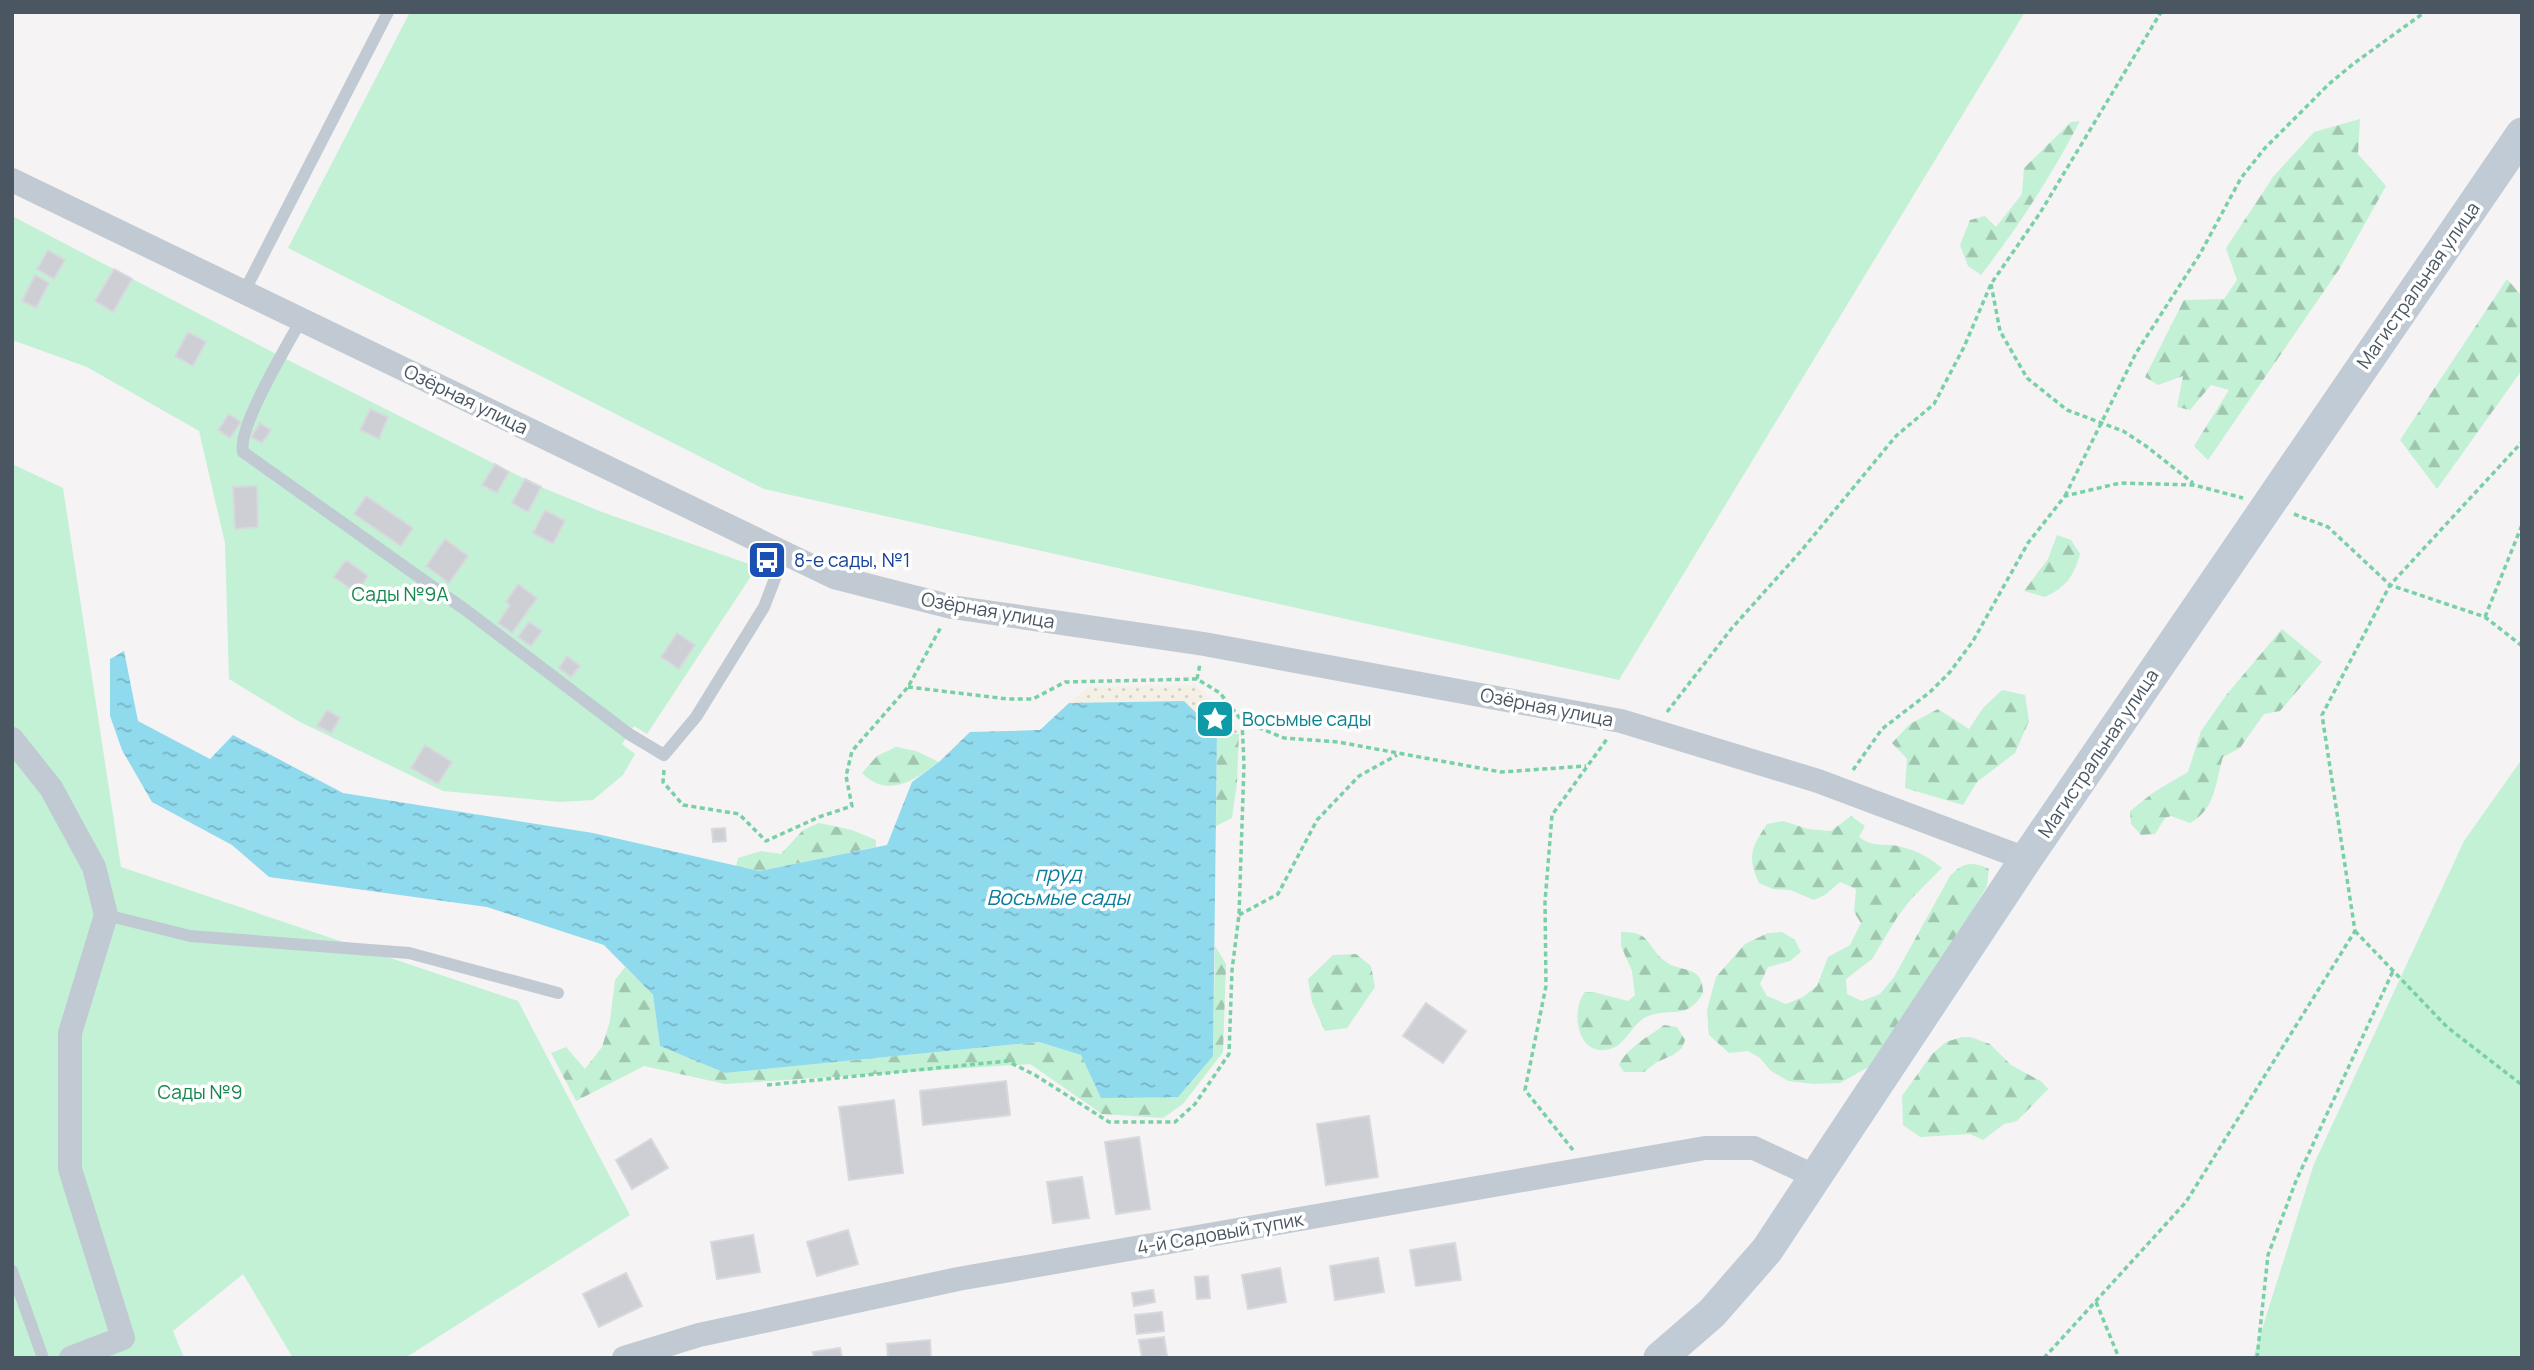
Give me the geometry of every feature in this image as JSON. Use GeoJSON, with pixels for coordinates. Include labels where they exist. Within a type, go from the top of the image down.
{"type":"FeatureCollection","features":[{"type":"Feature","properties":{"kind":"street","name":"Магистральная улица"},"geometry":{"type":"LineString","coordinates":[[1660,1358],[1712,1313],[1767,1250],[2026,859],[2522,134]]}},
{"type":"Feature","properties":{"kind":"street","name":"Озёрная улица"},"geometry":{"type":"LineString","coordinates":[[12,180],[834,577],[952,607],[1204,645],[1621,721],[1818,781],[2026,859]]}},
{"type":"Feature","properties":{"kind":"street"},"geometry":{"type":"LineString","coordinates":[[12,739],[51,788],[94,867],[106,915],[70,1033],[70,1169],[123,1338],[71,1358]]}},
{"type":"Feature","properties":{"kind":"street","name":"4-й Садовый тупик"},"geometry":{"type":"LineString","coordinates":[[624,1358],[699,1335],[958,1279],[1705,1148],[1754,1148],[1816,1177]]}},
{"type":"Feature","properties":{"kind":"lane"},"geometry":{"type":"LineString","coordinates":[[244,292],[388,12]]}},
{"type":"Feature","properties":{"kind":"lane"},"geometry":{"type":"LineString","coordinates":[[301,320],[248,422],[241,443],[243,452],[467,611],[629,733],[664,755],[696,716],[764,607],[776,573],[776,549]]}},
{"type":"Feature","properties":{"kind":"lane"},"geometry":{"type":"LineString","coordinates":[[106,915],[190,936],[409,953],[558,993]]}},
{"type":"Feature","properties":{"kind":"lane"},"geometry":{"type":"LineString","coordinates":[[12,1271],[43,1358]]}},
{"type":"Feature","properties":{"kind":"path"},"geometry":{"type":"LineString","coordinates":[[1653,730],[1731,628],[1801,551],[1896,436],[1934,404],[1964,347],[1991,284],[2054,191],[2161,12]]}},
{"type":"Feature","properties":{"kind":"path"},"geometry":{"type":"LineString","coordinates":[[1818,781],[1854,770],[1882,729],[1950,673],[1973,641],[2028,543],[2065,496],[2136,353],[2200,254],[2241,178],[2265,148],[2329,84],[2425,12]]}},
{"type":"Feature","properties":{"kind":"path"},"geometry":{"type":"LineString","coordinates":[[1991,284],[2000,331],[2026,378],[2067,410],[2123,431],[2194,485]]}},
{"type":"Feature","properties":{"kind":"path"},"geometry":{"type":"LineString","coordinates":[[2522,442],[2390,585],[2322,715],[2356,931],[2447,1027],[2522,1085]]}},
{"type":"Feature","properties":{"kind":"path"},"geometry":{"type":"LineString","coordinates":[[2065,496],[2120,483],[2194,485],[2267,504],[2328,527],[2390,585],[2485,617],[2522,646]]}},
{"type":"Feature","properties":{"kind":"path"},"geometry":{"type":"LineString","coordinates":[[2485,617],[2522,526]]}},
{"type":"Feature","properties":{"kind":"path"},"geometry":{"type":"LineString","coordinates":[[664,755],[663,782],[683,805],[739,814],[766,841],[819,817],[852,806],[846,776],[852,751],[908,687],[952,607]]}},
{"type":"Feature","properties":{"kind":"path"},"geometry":{"type":"LineString","coordinates":[[908,687],[1008,699],[1033,699],[1065,682],[1197,679],[1220,694],[1242,721],[1284,738],[1338,741],[1501,772],[1586,766]]}},
{"type":"Feature","properties":{"kind":"path"},"geometry":{"type":"LineString","coordinates":[[767,1085],[1007,1061],[1035,1075],[1109,1122],[1175,1122],[1195,1104],[1229,1054],[1232,970],[1239,915],[1244,764],[1242,721]]}},
{"type":"Feature","properties":{"kind":"path"},"geometry":{"type":"LineString","coordinates":[[1588,1169],[1525,1090],[1546,986],[1545,902],[1552,815],[1621,721]]}},
{"type":"Feature","properties":{"kind":"path"},"geometry":{"type":"LineString","coordinates":[[1239,915],[1278,894],[1317,820],[1359,776],[1398,754]]}},
{"type":"Feature","properties":{"kind":"path"},"geometry":{"type":"LineString","coordinates":[[2044,1358],[2186,1202],[2356,931]]}},
{"type":"Feature","properties":{"kind":"path"},"geometry":{"type":"LineString","coordinates":[[2257,1358],[2268,1255],[2296,1181],[2393,971]]}},
{"type":"Feature","properties":{"kind":"path"},"geometry":{"type":"LineString","coordinates":[[2096,1302],[2119,1358]]}},
{"type":"Feature","properties":{"kind":"green space"},"geometry":{"type":"Polygon","coordinates":[[[410,12],[2025,12],[1619,680],[764,489],[288,248],[410,12]]]}},
{"type":"Feature","properties":{"kind":"green space"},"geometry":{"type":"Polygon","coordinates":[[[2360,119],[2358,154],[2386,186],[2340,268],[2208,460],[2194,446],[2229,390],[2211,385],[2190,410],[2177,407],[2183,376],[2158,385],[2145,377],[2184,300],[2224,299],[2237,280],[2226,248],[2273,177],[2314,132],[2360,119]]]}},
{"type":"Feature","properties":{"kind":"green space"},"geometry":{"type":"Polygon","coordinates":[[[2080,121],[2034,200],[1981,275],[1968,266],[1960,245],[1970,220],[1985,216],[1996,227],[2022,194],[2024,168],[2071,122],[2080,121]]]}},
{"type":"Feature","properties":{"kind":"green space","name":"Сады №9А"},"geometry":{"type":"Polygon","coordinates":[[[12,216],[282,357],[541,487],[602,512],[757,567],[647,734],[634,726],[622,744],[635,754],[623,775],[593,800],[560,802],[443,791],[298,721],[229,679],[225,543],[199,431],[87,367],[12,340],[12,216]]]}},
{"type":"Feature","properties":{"kind":"green space"},"geometry":{"type":"Polygon","coordinates":[[[2507,279],[2522,296],[2522,370],[2437,489],[2400,440],[2507,279]]]}},
{"type":"Feature","properties":{"kind":"green space","name":"Сады №9"},"geometry":{"type":"Polygon","coordinates":[[[12,464],[63,488],[121,867],[518,1001],[630,1215],[405,1358],[293,1358],[243,1274],[173,1331],[184,1358],[12,1358],[12,464]]]}},
{"type":"Feature","properties":{"kind":"green space"},"geometry":{"type":"Polygon","coordinates":[[[2057,535],[2071,540],[2080,554],[2072,575],[2064,585],[2045,597],[2024,591],[2048,559],[2057,535]]]}},
{"type":"Feature","properties":{"kind":"green space"},"geometry":{"type":"Polygon","coordinates":[[[2282,629],[2322,662],[2280,711],[2264,714],[2240,748],[2223,757],[2210,803],[2199,817],[2190,823],[2171,816],[2165,818],[2155,834],[2141,835],[2131,824],[2130,811],[2154,792],[2188,772],[2201,731],[2227,694],[2282,629]]]}},
{"type":"Feature","properties":{"kind":"green space"},"geometry":{"type":"Polygon","coordinates":[[[2002,690],[2025,695],[2029,721],[2015,753],[1977,782],[1963,805],[1905,788],[1907,759],[1892,743],[1910,724],[1938,709],[1969,729],[1983,708],[2002,690]]]}},
{"type":"Feature","properties":{"kind":"green space"},"geometry":{"type":"Polygon","coordinates":[[[1217,733],[1239,734],[1232,818],[1216,826],[1217,733]]]}},
{"type":"Feature","properties":{"kind":"green space"},"geometry":{"type":"Polygon","coordinates":[[[896,747],[916,751],[939,762],[921,775],[892,786],[872,781],[862,773],[877,756],[896,747]]]}},
{"type":"Feature","properties":{"kind":"green space"},"geometry":{"type":"Polygon","coordinates":[[[2522,759],[2522,1358],[2253,1358],[2314,1164],[2464,841],[2522,759]]]}},
{"type":"Feature","properties":{"kind":"green space"},"geometry":{"type":"Polygon","coordinates":[[[1851,816],[1865,826],[1859,837],[1865,841],[1913,851],[1942,868],[1898,916],[1872,959],[1846,979],[1847,994],[1862,1001],[1880,994],[1894,977],[1950,876],[1959,868],[1973,864],[1989,869],[1987,886],[1902,1032],[1872,1065],[1840,1083],[1788,1081],[1771,1071],[1760,1058],[1748,1051],[1729,1053],[1709,1035],[1707,1010],[1716,977],[1745,944],[1768,933],[1782,932],[1795,940],[1801,952],[1790,961],[1768,967],[1760,984],[1767,996],[1786,1004],[1803,997],[1817,986],[1828,957],[1850,945],[1861,923],[1854,912],[1856,889],[1840,882],[1825,895],[1814,900],[1790,890],[1773,889],[1759,883],[1753,866],[1752,852],[1767,824],[1783,821],[1808,829],[1831,831],[1851,816]]]}},
{"type":"Feature","properties":{"kind":"green space"},"geometry":{"type":"Polygon","coordinates":[[[819,823],[852,830],[876,840],[876,847],[759,871],[736,866],[738,858],[761,851],[781,854],[803,830],[819,823]]]}},
{"type":"Feature","properties":{"kind":"green space"},"geometry":{"type":"Polygon","coordinates":[[[1621,932],[1631,932],[1644,937],[1665,961],[1695,973],[1702,984],[1703,993],[1697,1002],[1684,1010],[1655,1014],[1641,1020],[1623,1041],[1612,1049],[1595,1049],[1588,1045],[1579,1028],[1578,1009],[1585,992],[1628,1001],[1635,995],[1632,971],[1621,946],[1621,932]]]}},
{"type":"Feature","properties":{"kind":"green space"},"geometry":{"type":"Polygon","coordinates":[[[1215,946],[1226,964],[1223,1052],[1183,1104],[1163,1118],[1102,1114],[1030,1064],[725,1084],[644,1066],[576,1101],[551,1053],[566,1047],[585,1069],[602,1047],[610,1021],[615,980],[625,967],[653,995],[660,1046],[725,1073],[1039,1042],[1081,1055],[1213,1056],[1215,946]]]}},
{"type":"Feature","properties":{"kind":"green space"},"geometry":{"type":"Polygon","coordinates":[[[1356,954],[1371,966],[1375,987],[1347,1028],[1325,1031],[1312,1002],[1308,979],[1333,955],[1356,954]]]}},
{"type":"Feature","properties":{"kind":"green space"},"geometry":{"type":"Polygon","coordinates":[[[1664,1025],[1677,1027],[1685,1040],[1682,1048],[1644,1072],[1624,1072],[1619,1065],[1628,1053],[1664,1025]]]}},
{"type":"Feature","properties":{"kind":"green space"},"geometry":{"type":"Polygon","coordinates":[[[1962,1037],[1990,1044],[2011,1065],[2042,1082],[2048,1089],[2017,1121],[2004,1124],[1983,1140],[1970,1134],[1920,1137],[1903,1125],[1902,1096],[1932,1054],[1946,1042],[1962,1037]]]}},
{"type":"Feature","properties":{"kind":"sand","name":"Восьмые сады"},"geometry":{"type":"Polygon","coordinates":[[[1194,685],[1218,704],[1239,734],[1217,733],[1184,701],[1069,703],[1089,687],[1194,685]]]}},
{"type":"Feature","properties":{"kind":"water","name":"пруд Восьмые сады"},"geometry":{"type":"Polygon","coordinates":[[[124,651],[138,721],[210,759],[233,735],[343,793],[593,833],[759,871],[887,845],[912,782],[939,762],[970,732],[1040,730],[1069,703],[1184,701],[1217,733],[1213,1056],[1178,1097],[1101,1098],[1081,1055],[1039,1042],[725,1073],[660,1046],[653,995],[604,945],[487,907],[269,877],[232,845],[152,802],[122,750],[110,716],[110,659],[124,651]]]}},
{"type":"Feature","properties":{"kind":"building"},"geometry":{"type":"Polygon","coordinates":[[[48,250],[65,260],[54,279],[37,269],[48,250]]]}},
{"type":"Feature","properties":{"kind":"building"},"geometry":{"type":"Polygon","coordinates":[[[114,269],[132,279],[113,312],[95,301],[114,269]]]}},
{"type":"Feature","properties":{"kind":"building"},"geometry":{"type":"Polygon","coordinates":[[[35,275],[49,283],[36,308],[22,301],[35,275]]]}},
{"type":"Feature","properties":{"kind":"building"},"geometry":{"type":"Polygon","coordinates":[[[188,332],[206,342],[193,366],[175,356],[188,332]]]}},
{"type":"Feature","properties":{"kind":"building"},"geometry":{"type":"Polygon","coordinates":[[[370,409],[388,417],[379,439],[360,430],[370,409]]]}},
{"type":"Feature","properties":{"kind":"building"},"geometry":{"type":"Polygon","coordinates":[[[229,414],[241,422],[230,438],[218,430],[229,414]]]}},
{"type":"Feature","properties":{"kind":"building"},"geometry":{"type":"Polygon","coordinates":[[[260,423],[271,430],[262,443],[251,437],[260,423]]]}},
{"type":"Feature","properties":{"kind":"building"},"geometry":{"type":"Polygon","coordinates":[[[495,464],[509,472],[497,493],[482,485],[495,464]]]}},
{"type":"Feature","properties":{"kind":"building"},"geometry":{"type":"Polygon","coordinates":[[[525,479],[541,487],[528,512],[512,503],[525,479]]]}},
{"type":"Feature","properties":{"kind":"building"},"geometry":{"type":"Polygon","coordinates":[[[257,486],[258,527],[235,529],[233,487],[257,486]]]}},
{"type":"Feature","properties":{"kind":"building"},"geometry":{"type":"Polygon","coordinates":[[[366,496],[413,528],[401,546],[354,514],[366,496]]]}},
{"type":"Feature","properties":{"kind":"building"},"geometry":{"type":"Polygon","coordinates":[[[545,510],[565,521],[553,544],[533,533],[545,510]]]}},
{"type":"Feature","properties":{"kind":"building"},"geometry":{"type":"Polygon","coordinates":[[[445,539],[468,556],[449,583],[426,566],[445,539]]]}},
{"type":"Feature","properties":{"kind":"building"},"geometry":{"type":"Polygon","coordinates":[[[346,560],[368,576],[356,593],[334,577],[346,560]]]}},
{"type":"Feature","properties":{"kind":"building"},"geometry":{"type":"Polygon","coordinates":[[[518,584],[537,598],[512,633],[498,623],[510,605],[506,602],[518,584]]]}},
{"type":"Feature","properties":{"kind":"building"},"geometry":{"type":"Polygon","coordinates":[[[529,622],[542,631],[531,646],[518,637],[529,622]]]}},
{"type":"Feature","properties":{"kind":"building"},"geometry":{"type":"Polygon","coordinates":[[[677,633],[695,645],[679,669],[661,657],[677,633]]]}},
{"type":"Feature","properties":{"kind":"building"},"geometry":{"type":"Polygon","coordinates":[[[567,656],[580,666],[571,677],[559,668],[567,656]]]}},
{"type":"Feature","properties":{"kind":"building"},"geometry":{"type":"Polygon","coordinates":[[[327,710],[340,718],[331,733],[317,726],[327,710]]]}},
{"type":"Feature","properties":{"kind":"building"},"geometry":{"type":"Polygon","coordinates":[[[425,745],[452,762],[438,784],[411,768],[425,745]]]}},
{"type":"Feature","properties":{"kind":"building"},"geometry":{"type":"Polygon","coordinates":[[[725,828],[726,841],[713,842],[712,829],[725,828]]]}},
{"type":"Feature","properties":{"kind":"building"},"geometry":{"type":"Polygon","coordinates":[[[1426,1003],[1466,1031],[1443,1063],[1403,1036],[1426,1003]]]}},
{"type":"Feature","properties":{"kind":"building"},"geometry":{"type":"Polygon","coordinates":[[[1006,1081],[1010,1115],[923,1125],[920,1091],[1006,1081]]]}},
{"type":"Feature","properties":{"kind":"building"},"geometry":{"type":"Polygon","coordinates":[[[894,1100],[903,1173],[849,1180],[839,1107],[894,1100]]]}},
{"type":"Feature","properties":{"kind":"building"},"geometry":{"type":"Polygon","coordinates":[[[1369,1116],[1378,1177],[1326,1185],[1317,1124],[1369,1116]]]}},
{"type":"Feature","properties":{"kind":"building"},"geometry":{"type":"Polygon","coordinates":[[[1139,1137],[1150,1209],[1116,1214],[1105,1142],[1139,1137]]]}},
{"type":"Feature","properties":{"kind":"building"},"geometry":{"type":"Polygon","coordinates":[[[651,1139],[668,1168],[632,1189],[616,1160],[651,1139]]]}},
{"type":"Feature","properties":{"kind":"building"},"geometry":{"type":"Polygon","coordinates":[[[1082,1177],[1089,1218],[1053,1223],[1047,1182],[1082,1177]]]}},
{"type":"Feature","properties":{"kind":"building"},"geometry":{"type":"Polygon","coordinates":[[[848,1230],[858,1264],[817,1276],[807,1242],[848,1230]]]}},
{"type":"Feature","properties":{"kind":"building"},"geometry":{"type":"Polygon","coordinates":[[[753,1235],[760,1272],[717,1279],[711,1242],[753,1235]]]}},
{"type":"Feature","properties":{"kind":"building"},"geometry":{"type":"Polygon","coordinates":[[[1455,1243],[1461,1280],[1416,1286],[1410,1250],[1455,1243]]]}},
{"type":"Feature","properties":{"kind":"building"},"geometry":{"type":"Polygon","coordinates":[[[1378,1258],[1384,1292],[1335,1300],[1330,1266],[1378,1258]]]}},
{"type":"Feature","properties":{"kind":"building"},"geometry":{"type":"Polygon","coordinates":[[[1280,1268],[1286,1302],[1248,1309],[1242,1275],[1280,1268]]]}},
{"type":"Feature","properties":{"kind":"building"},"geometry":{"type":"Polygon","coordinates":[[[626,1273],[642,1306],[599,1327],[583,1294],[626,1273]]]}},
{"type":"Feature","properties":{"kind":"building"},"geometry":{"type":"Polygon","coordinates":[[[1208,1276],[1210,1298],[1197,1299],[1195,1277],[1208,1276]]]}},
{"type":"Feature","properties":{"kind":"building"},"geometry":{"type":"Polygon","coordinates":[[[1153,1290],[1155,1302],[1134,1306],[1132,1293],[1153,1290]]]}},
{"type":"Feature","properties":{"kind":"building"},"geometry":{"type":"Polygon","coordinates":[[[1162,1312],[1164,1331],[1137,1334],[1135,1315],[1162,1312]]]}},
{"type":"Feature","properties":{"kind":"building"},"geometry":{"type":"Polygon","coordinates":[[[1164,1337],[1167,1356],[1142,1358],[1139,1340],[1164,1337]]]}},
{"type":"Feature","properties":{"kind":"building"},"geometry":{"type":"Polygon","coordinates":[[[930,1340],[931,1358],[888,1358],[887,1344],[930,1340]]]}},
{"type":"Feature","properties":{"kind":"building"},"geometry":{"type":"Polygon","coordinates":[[[840,1348],[842,1358],[814,1358],[813,1352],[840,1348]]]}},
{"type":"Feature","properties":{"kind":"place","name":"8-е сады, №1"},"geometry":{"type":"Point","coordinates":[767,560]}},
{"type":"Feature","properties":{"kind":"place","name":"Восьмые сады"},"geometry":{"type":"Point","coordinates":[1215,719]}}]}
